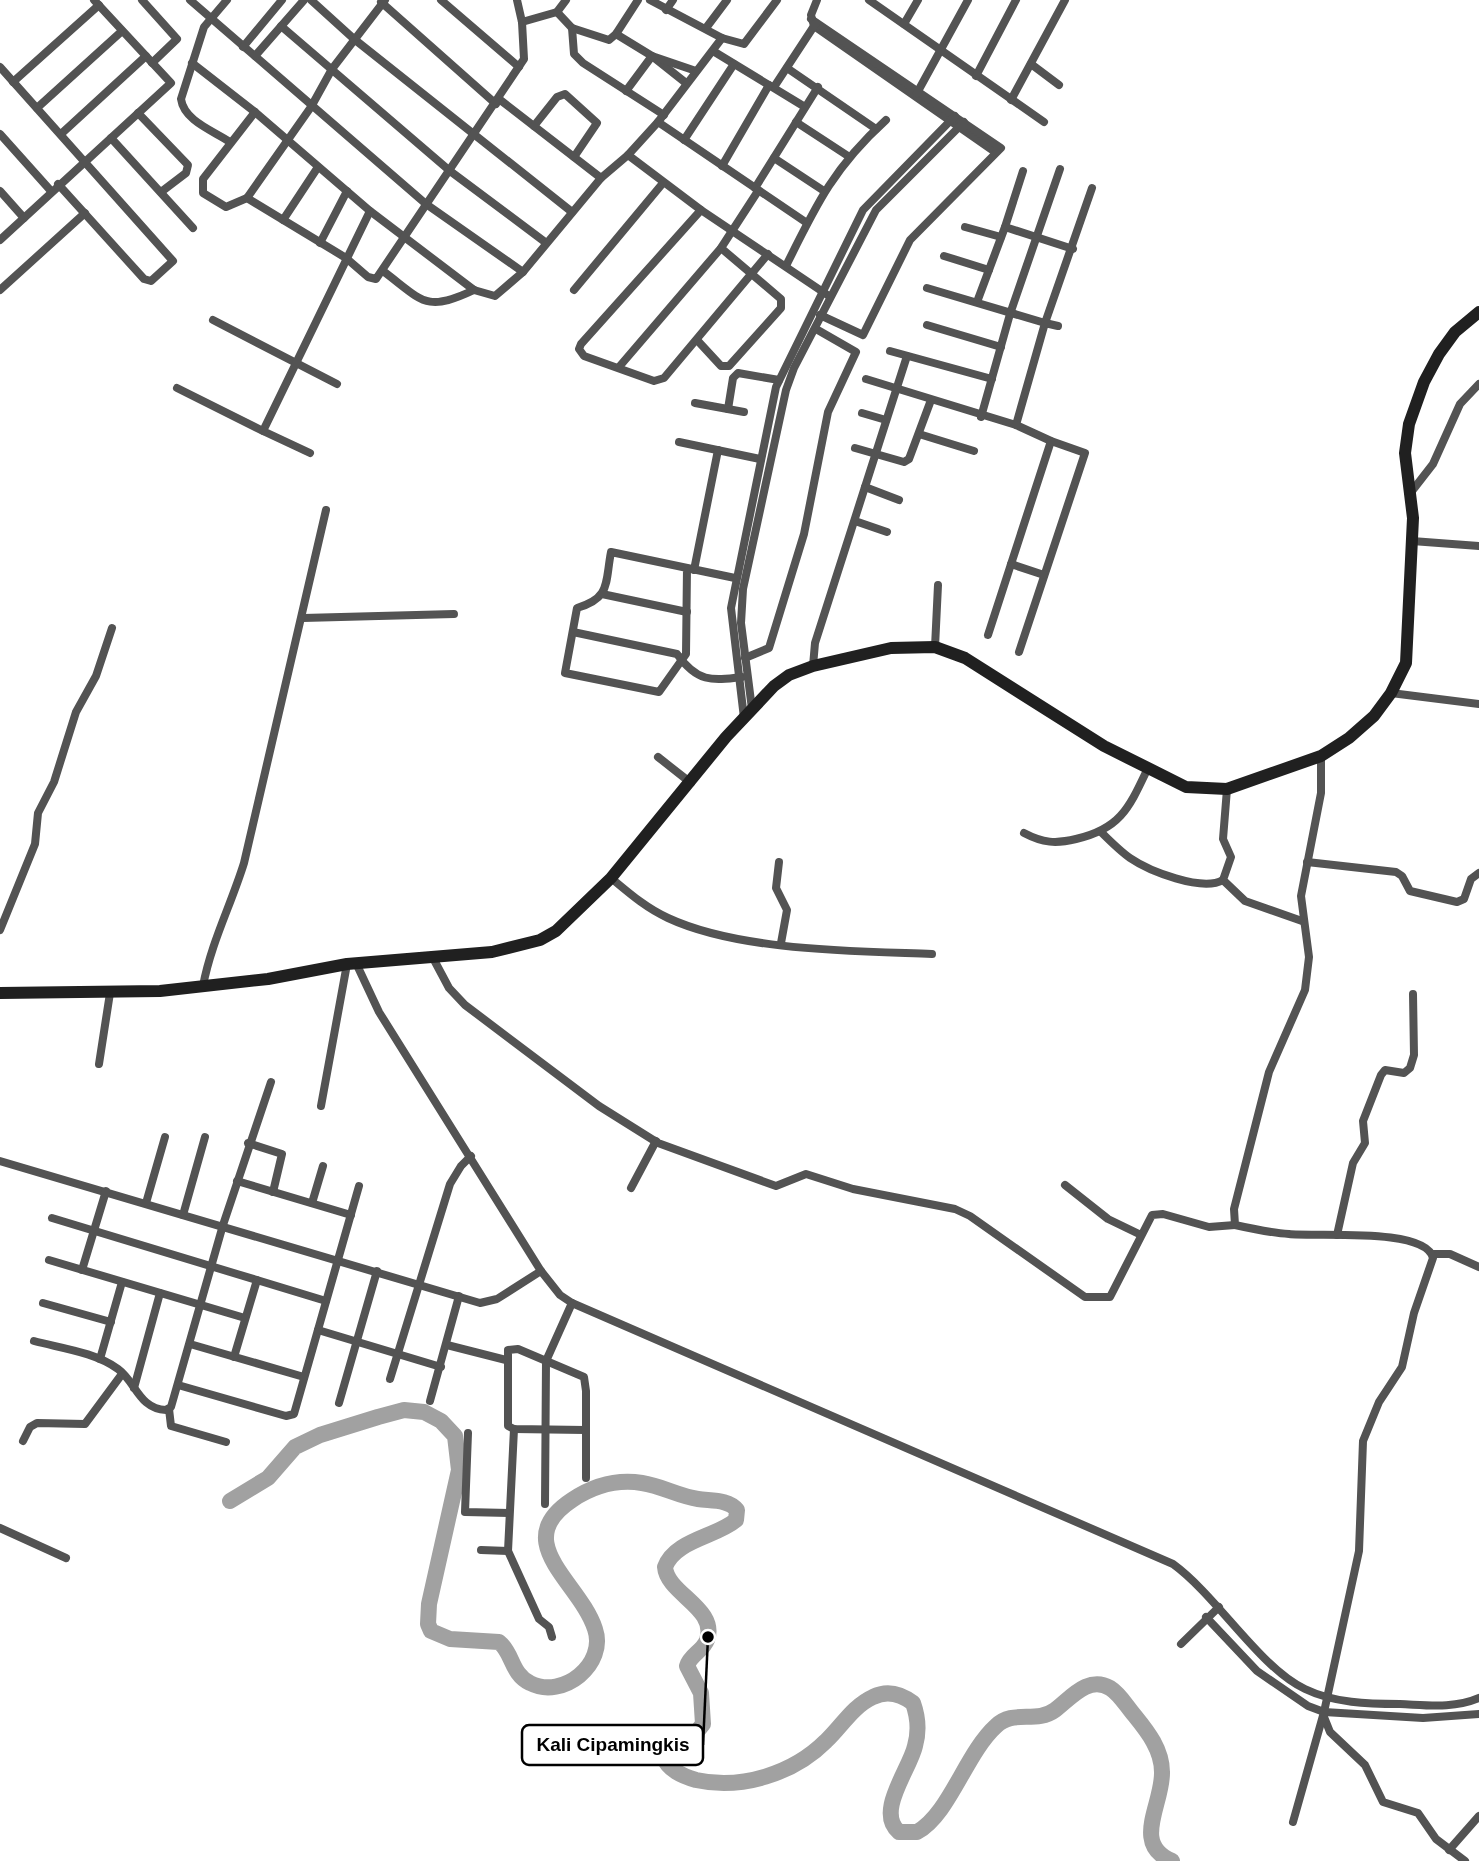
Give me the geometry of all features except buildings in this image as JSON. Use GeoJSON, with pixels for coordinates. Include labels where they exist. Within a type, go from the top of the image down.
{"type":"FeatureCollection","features":[{"type":"Feature","properties":{"kind":"street"},"geometry":{"type":"LineString","coordinates":[[61,134],[177,39],[142,0]]}},
{"type":"Feature","properties":{"kind":"street"},"geometry":{"type":"LineString","coordinates":[[190,0],[426,204],[523,272]]}},
{"type":"Feature","properties":{"kind":"street"},"geometry":{"type":"LineString","coordinates":[[228,0],[204,27],[182,94],[183,108],[193,119],[230,142]]}},
{"type":"Feature","properties":{"kind":"street"},"geometry":{"type":"LineString","coordinates":[[243,47],[282,0]]}},
{"type":"Feature","properties":{"kind":"street"},"geometry":{"type":"LineString","coordinates":[[255,56],[304,0]]}},
{"type":"Feature","properties":{"kind":"street"},"geometry":{"type":"LineString","coordinates":[[311,0],[354,39],[476,132],[572,212]]}},
{"type":"Feature","properties":{"kind":"street"},"geometry":{"type":"LineString","coordinates":[[441,0],[519,67]]}},
{"type":"Feature","properties":{"kind":"street"},"geometry":{"type":"LineString","coordinates":[[247,198],[346,258],[373,279],[383,271],[524,59],[522,22],[517,0]]}},
{"type":"Feature","properties":{"kind":"street"},"geometry":{"type":"LineString","coordinates":[[522,22],[557,12],[566,0]]}},
{"type":"Feature","properties":{"kind":"street"},"geometry":{"type":"LineString","coordinates":[[557,12],[572,28],[603,40],[616,34],[638,0]]}},
{"type":"Feature","properties":{"kind":"street"},"geometry":{"type":"LineString","coordinates":[[650,0],[723,38],[747,43],[777,0]]}},
{"type":"Feature","properties":{"kind":"street"},"geometry":{"type":"LineString","coordinates":[[666,10],[673,0]]}},
{"type":"Feature","properties":{"kind":"street"},"geometry":{"type":"LineString","coordinates":[[706,28],[727,0]]}},
{"type":"Feature","properties":{"kind":"street"},"geometry":{"type":"LineString","coordinates":[[722,166],[814,22],[817,0]]}},
{"type":"Feature","properties":{"kind":"street"},"geometry":{"type":"LineString","coordinates":[[869,0],[1044,122]]}},
{"type":"Feature","properties":{"kind":"street"},"geometry":{"type":"LineString","coordinates":[[904,24],[918,0]]}},
{"type":"Feature","properties":{"kind":"street"},"geometry":{"type":"LineString","coordinates":[[916,94],[968,0]]}},
{"type":"Feature","properties":{"kind":"street"},"geometry":{"type":"LineString","coordinates":[[976,76],[1016,0]]}},
{"type":"Feature","properties":{"kind":"street"},"geometry":{"type":"LineString","coordinates":[[1011,100],[1065,0]]}},
{"type":"Feature","properties":{"kind":"street"},"geometry":{"type":"LineString","coordinates":[[255,112],[203,179],[201,190],[222,206],[247,198],[285,140],[311,107],[331,69],[382,1],[497,102],[534,126],[601,178]]}},
{"type":"Feature","properties":{"kind":"street"},"geometry":{"type":"LineString","coordinates":[[0,240],[171,83],[96,3],[13,82]]}},
{"type":"Feature","properties":{"kind":"street"},"geometry":{"type":"LineString","coordinates":[[814,22],[957,122],[1001,148],[910,240],[863,335],[858,336],[814,312]]}},
{"type":"Feature","properties":{"kind":"street"},"geometry":{"type":"LineString","coordinates":[[281,26],[450,171],[545,242]]}},
{"type":"Feature","properties":{"kind":"street"},"geometry":{"type":"LineString","coordinates":[[572,28],[574,54],[626,91],[684,141],[807,223]]}},
{"type":"Feature","properties":{"kind":"street"},"geometry":{"type":"LineString","coordinates":[[37,108],[122,31]]}},
{"type":"Feature","properties":{"kind":"street"},"geometry":{"type":"LineString","coordinates":[[616,34],[652,56],[686,83]]}},
{"type":"Feature","properties":{"kind":"street"},"geometry":{"type":"LineString","coordinates":[[192,63],[255,112],[370,211],[474,290],[491,296],[500,294],[523,272],[545,242],[601,178],[628,155],[661,119],[723,38]]}},
{"type":"Feature","properties":{"kind":"street"},"geometry":{"type":"LineString","coordinates":[[713,51],[805,107]]}},
{"type":"Feature","properties":{"kind":"street"},"geometry":{"type":"LineString","coordinates":[[626,91],[652,56]]}},
{"type":"Feature","properties":{"kind":"street"},"geometry":{"type":"LineString","coordinates":[[652,56],[696,71]]}},
{"type":"Feature","properties":{"kind":"street"},"geometry":{"type":"LineString","coordinates":[[684,141],[734,64]]}},
{"type":"Feature","properties":{"kind":"street"},"geometry":{"type":"LineString","coordinates":[[1031,64],[1059,85]]}},
{"type":"Feature","properties":{"kind":"street"},"geometry":{"type":"LineString","coordinates":[[0,67],[173,261],[151,281],[144,279],[58,184]]}},
{"type":"Feature","properties":{"kind":"street"},"geometry":{"type":"LineString","coordinates":[[787,68],[876,129]]}},
{"type":"Feature","properties":{"kind":"street"},"geometry":{"type":"LineString","coordinates":[[619,368],[721,248],[818,87]]}},
{"type":"Feature","properties":{"kind":"street"},"geometry":{"type":"LineString","coordinates":[[534,126],[557,97],[565,94],[597,123],[574,157]]}},
{"type":"Feature","properties":{"kind":"street"},"geometry":{"type":"LineString","coordinates":[[138,113],[188,165],[186,173],[161,192]]}},
{"type":"Feature","properties":{"kind":"street"},"geometry":{"type":"LineString","coordinates":[[786,266],[824,191],[848,156],[887,120]]}},
{"type":"Feature","properties":{"kind":"street"},"geometry":{"type":"LineString","coordinates":[[796,122],[848,156]]}},
{"type":"Feature","properties":{"kind":"street"},"geometry":{"type":"LineString","coordinates":[[748,714],[737,677],[732,629],[735,578],[779,380],[825,294],[850,233],[863,210],[957,122]]}},
{"type":"Feature","properties":{"kind":"street"},"geometry":{"type":"LineString","coordinates":[[748,714],[748,677],[741,623],[743,589],[781,407],[794,368],[833,298],[860,237],[876,211],[957,122]]}},
{"type":"Feature","properties":{"kind":"street"},"geometry":{"type":"LineString","coordinates":[[0,134],[51,191]]}},
{"type":"Feature","properties":{"kind":"street"},"geometry":{"type":"LineString","coordinates":[[111,138],[193,228]]}},
{"type":"Feature","properties":{"kind":"street"},"geometry":{"type":"LineString","coordinates":[[628,155],[701,210],[833,298]]}},
{"type":"Feature","properties":{"kind":"street"},"geometry":{"type":"LineString","coordinates":[[774,158],[824,191]]}},
{"type":"Feature","properties":{"kind":"street"},"geometry":{"type":"LineString","coordinates":[[284,220],[318,167]]}},
{"type":"Feature","properties":{"kind":"street"},"geometry":{"type":"LineString","coordinates":[[981,417],[1010,314],[1060,169]]}},
{"type":"Feature","properties":{"kind":"street"},"geometry":{"type":"LineString","coordinates":[[977,302],[1023,171]]}},
{"type":"Feature","properties":{"kind":"street"},"geometry":{"type":"LineString","coordinates":[[574,289],[663,183]]}},
{"type":"Feature","properties":{"kind":"street"},"geometry":{"type":"LineString","coordinates":[[1016,425],[1045,323],[1073,249],[1092,188]]}},
{"type":"Feature","properties":{"kind":"street"},"geometry":{"type":"LineString","coordinates":[[0,191],[24,218]]}},
{"type":"Feature","properties":{"kind":"street"},"geometry":{"type":"LineString","coordinates":[[320,243],[347,191]]}},
{"type":"Feature","properties":{"kind":"street"},"geometry":{"type":"LineString","coordinates":[[701,210],[581,344],[579,349],[584,356],[659,380],[697,340],[768,254]]}},
{"type":"Feature","properties":{"kind":"street"},"geometry":{"type":"LineString","coordinates":[[263,431],[370,211]]}},
{"type":"Feature","properties":{"kind":"street"},"geometry":{"type":"LineString","coordinates":[[0,290],[85,213]]}},
{"type":"Feature","properties":{"kind":"street"},"geometry":{"type":"LineString","coordinates":[[965,227],[1001,237]]}},
{"type":"Feature","properties":{"kind":"street"},"geometry":{"type":"LineString","coordinates":[[1005,227],[1073,249]]}},
{"type":"Feature","properties":{"kind":"street"},"geometry":{"type":"LineString","coordinates":[[697,340],[721,366],[729,366],[781,308],[781,299],[721,248]]}},
{"type":"Feature","properties":{"kind":"street"},"geometry":{"type":"LineString","coordinates":[[944,256],[989,270]]}},
{"type":"Feature","properties":{"kind":"street"},"geometry":{"type":"LineString","coordinates":[[383,271],[430,304],[444,303],[474,290]]}},
{"type":"Feature","properties":{"kind":"street"},"geometry":{"type":"LineString","coordinates":[[927,288],[1058,326]]}},
{"type":"Feature","properties":{"kind":"street"},"geometry":{"type":"LineString","coordinates":[[0,993],[110,993],[204,981],[268,979],[351,964],[509,950],[540,940],[556,931],[611,878],[689,781],[781,680],[812,662],[935,642],[978,664],[1147,770],[1186,788],[1227,789],[1321,756],[1349,738],[1374,716],[1401,677],[1408,649],[1412,541],[1411,487],[1407,464],[1409,424],[1424,382],[1447,343],[1479,312]]}},
{"type":"Feature","properties":{"kind":"street"},"geometry":{"type":"LineString","coordinates":[[213,320],[337,384]]}},
{"type":"Feature","properties":{"kind":"street"},"geometry":{"type":"LineString","coordinates":[[927,325],[1001,347]]}},
{"type":"Feature","properties":{"kind":"street"},"geometry":{"type":"LineString","coordinates":[[745,658],[769,648],[803,534],[828,412],[856,352],[816,330]]}},
{"type":"Feature","properties":{"kind":"street"},"geometry":{"type":"LineString","coordinates":[[890,351],[992,379]]}},
{"type":"Feature","properties":{"kind":"street"},"geometry":{"type":"LineString","coordinates":[[812,662],[815,643],[907,356]]}},
{"type":"Feature","properties":{"kind":"street"},"geometry":{"type":"LineString","coordinates":[[728,409],[733,378],[738,373],[779,380]]}},
{"type":"Feature","properties":{"kind":"street"},"geometry":{"type":"LineString","coordinates":[[866,379],[981,417],[1016,425],[1085,453],[1019,652]]}},
{"type":"Feature","properties":{"kind":"street"},"geometry":{"type":"LineString","coordinates":[[1411,487],[1433,464],[1460,404],[1479,384]]}},
{"type":"Feature","properties":{"kind":"street"},"geometry":{"type":"LineString","coordinates":[[177,388],[310,453]]}},
{"type":"Feature","properties":{"kind":"street"},"geometry":{"type":"LineString","coordinates":[[855,448],[904,462],[909,459],[931,400]]}},
{"type":"Feature","properties":{"kind":"street"},"geometry":{"type":"LineString","coordinates":[[695,403],[744,412]]}},
{"type":"Feature","properties":{"kind":"street"},"geometry":{"type":"LineString","coordinates":[[862,413],[886,420]]}},
{"type":"Feature","properties":{"kind":"street"},"geometry":{"type":"LineString","coordinates":[[919,434],[974,452]]}},
{"type":"Feature","properties":{"kind":"street"},"geometry":{"type":"LineString","coordinates":[[988,635],[1051,441]]}},
{"type":"Feature","properties":{"kind":"street"},"geometry":{"type":"LineString","coordinates":[[679,442],[760,459]]}},
{"type":"Feature","properties":{"kind":"street"},"geometry":{"type":"LineString","coordinates":[[718,450],[691,569],[687,645],[682,660],[659,692],[565,673],[578,608],[596,603],[602,594],[611,552],[691,569],[735,578]]}},
{"type":"Feature","properties":{"kind":"street"},"geometry":{"type":"LineString","coordinates":[[865,487],[899,500]]}},
{"type":"Feature","properties":{"kind":"street"},"geometry":{"type":"LineString","coordinates":[[204,981],[244,863],[326,510]]}},
{"type":"Feature","properties":{"kind":"street"},"geometry":{"type":"LineString","coordinates":[[855,521],[887,532]]}},
{"type":"Feature","properties":{"kind":"street"},"geometry":{"type":"LineString","coordinates":[[1412,541],[1479,546]]}},
{"type":"Feature","properties":{"kind":"street"},"geometry":{"type":"LineString","coordinates":[[1011,564],[1044,575]]}},
{"type":"Feature","properties":{"kind":"street"},"geometry":{"type":"LineString","coordinates":[[935,642],[934,621],[939,585]]}},
{"type":"Feature","properties":{"kind":"street"},"geometry":{"type":"LineString","coordinates":[[602,594],[687,612]]}},
{"type":"Feature","properties":{"kind":"street"},"geometry":{"type":"LineString","coordinates":[[303,618],[454,614]]}},
{"type":"Feature","properties":{"kind":"street"},"geometry":{"type":"LineString","coordinates":[[0,930],[35,844],[38,813],[54,782],[76,712],[96,676],[112,628]]}},
{"type":"Feature","properties":{"kind":"street"},"geometry":{"type":"LineString","coordinates":[[573,632],[677,654],[687,669],[717,681],[748,677]]}},
{"type":"Feature","properties":{"kind":"street"},"geometry":{"type":"LineString","coordinates":[[1391,693],[1479,704]]}},
{"type":"Feature","properties":{"kind":"street"},"geometry":{"type":"LineString","coordinates":[[1235,1225],[1234,1209],[1243,1167],[1269,1072],[1305,990],[1308,946],[1302,921],[1301,896],[1321,793],[1321,756]]}},
{"type":"Feature","properties":{"kind":"street"},"geometry":{"type":"LineString","coordinates":[[658,757],[689,781]]}},
{"type":"Feature","properties":{"kind":"street"},"geometry":{"type":"LineString","coordinates":[[1024,834],[1050,843],[1101,832],[1124,814],[1147,770]]}},
{"type":"Feature","properties":{"kind":"street"},"geometry":{"type":"LineString","coordinates":[[1223,880],[1231,857],[1223,839],[1227,789]]}},
{"type":"Feature","properties":{"kind":"street"},"geometry":{"type":"LineString","coordinates":[[1101,832],[1129,858],[1144,866],[1202,885],[1223,880]]}},
{"type":"Feature","properties":{"kind":"street"},"geometry":{"type":"LineString","coordinates":[[779,862],[776,888],[787,910],[781,943]]}},
{"type":"Feature","properties":{"kind":"street"},"geometry":{"type":"LineString","coordinates":[[1307,862],[1396,872],[1402,876],[1410,891],[1457,902],[1464,899],[1471,879],[1479,873]]}},
{"type":"Feature","properties":{"kind":"street"},"geometry":{"type":"LineString","coordinates":[[611,878],[645,906],[668,919],[710,931],[781,943],[932,954]]}},
{"type":"Feature","properties":{"kind":"street"},"geometry":{"type":"LineString","coordinates":[[1223,880],[1245,901],[1302,921]]}},
{"type":"Feature","properties":{"kind":"street"},"geometry":{"type":"LineString","coordinates":[[433,958],[449,988],[465,1005],[564,1083],[656,1142],[776,1185],[806,1174],[853,1189],[955,1209],[970,1216],[1085,1297],[1110,1297],[1139,1234],[1149,1218],[1157,1214],[1209,1227],[1235,1225],[1288,1234],[1401,1239],[1423,1246],[1433,1254],[1450,1254],[1479,1267]]}},
{"type":"Feature","properties":{"kind":"street"},"geometry":{"type":"LineString","coordinates":[[321,1106],[351,964]]}},
{"type":"Feature","properties":{"kind":"street"},"geometry":{"type":"LineString","coordinates":[[351,964],[541,1271],[560,1295],[572,1303],[1157,1556],[1190,1577],[1290,1681],[1327,1698],[1377,1704],[1453,1705],[1479,1698]]}},
{"type":"Feature","properties":{"kind":"street"},"geometry":{"type":"LineString","coordinates":[[99,1064],[110,993]]}},
{"type":"Feature","properties":{"kind":"street"},"geometry":{"type":"LineString","coordinates":[[1337,1235],[1353,1163],[1365,1143],[1363,1122],[1381,1075],[1385,1070],[1404,1073],[1413,1061],[1413,994]]}},
{"type":"Feature","properties":{"kind":"street"},"geometry":{"type":"LineString","coordinates":[[226,1442],[172,1426],[169,1409],[248,1143],[271,1082]]}},
{"type":"Feature","properties":{"kind":"street"},"geometry":{"type":"LineString","coordinates":[[146,1203],[165,1137]]}},
{"type":"Feature","properties":{"kind":"street"},"geometry":{"type":"LineString","coordinates":[[183,1215],[205,1137]]}},
{"type":"Feature","properties":{"kind":"street"},"geometry":{"type":"LineString","coordinates":[[631,1188],[656,1142]]}},
{"type":"Feature","properties":{"kind":"street"},"geometry":{"type":"LineString","coordinates":[[248,1143],[282,1154],[273,1192]]}},
{"type":"Feature","properties":{"kind":"street"},"geometry":{"type":"LineString","coordinates":[[390,1379],[450,1184],[471,1156]]}},
{"type":"Feature","properties":{"kind":"street"},"geometry":{"type":"LineString","coordinates":[[0,1161],[459,1296],[489,1302],[541,1271]]}},
{"type":"Feature","properties":{"kind":"street"},"geometry":{"type":"LineString","coordinates":[[312,1203],[323,1166]]}},
{"type":"Feature","properties":{"kind":"street"},"geometry":{"type":"LineString","coordinates":[[237,1181],[351,1215]]}},
{"type":"Feature","properties":{"kind":"street"},"geometry":{"type":"LineString","coordinates":[[1065,1185],[1101,1215],[1139,1234]]}},
{"type":"Feature","properties":{"kind":"street"},"geometry":{"type":"LineString","coordinates":[[178,1385],[289,1416],[296,1412],[359,1186]]}},
{"type":"Feature","properties":{"kind":"street"},"geometry":{"type":"LineString","coordinates":[[82,1270],[106,1191]]}},
{"type":"Feature","properties":{"kind":"street"},"geometry":{"type":"LineString","coordinates":[[52,1218],[326,1301]]}},
{"type":"Feature","properties":{"kind":"street"},"geometry":{"type":"LineString","coordinates":[[1293,1822],[1324,1713],[1359,1551],[1363,1441],[1379,1402],[1402,1367],[1414,1313],[1433,1266],[1433,1254]]}},
{"type":"Feature","properties":{"kind":"street"},"geometry":{"type":"LineString","coordinates":[[49,1260],[245,1318]]}},
{"type":"Feature","properties":{"kind":"street"},"geometry":{"type":"LineString","coordinates":[[339,1403],[377,1271]]}},
{"type":"Feature","properties":{"kind":"street"},"geometry":{"type":"LineString","coordinates":[[233,1357],[257,1280]]}},
{"type":"Feature","properties":{"kind":"street"},"geometry":{"type":"LineString","coordinates":[[100,1359],[122,1282]]}},
{"type":"Feature","properties":{"kind":"street"},"geometry":{"type":"LineString","coordinates":[[134,1388],[160,1293]]}},
{"type":"Feature","properties":{"kind":"street"},"geometry":{"type":"LineString","coordinates":[[430,1401],[459,1296]]}},
{"type":"Feature","properties":{"kind":"street"},"geometry":{"type":"LineString","coordinates":[[43,1303],[111,1322]]}},
{"type":"Feature","properties":{"kind":"street"},"geometry":{"type":"LineString","coordinates":[[545,1504],[546,1361],[572,1303]]}},
{"type":"Feature","properties":{"kind":"street"},"geometry":{"type":"LineString","coordinates":[[318,1330],[441,1367]]}},
{"type":"Feature","properties":{"kind":"street"},"geometry":{"type":"LineString","coordinates":[[34,1341],[100,1359],[122,1374],[151,1407],[169,1409]]}},
{"type":"Feature","properties":{"kind":"street"},"geometry":{"type":"LineString","coordinates":[[190,1344],[304,1377]]}},
{"type":"Feature","properties":{"kind":"street"},"geometry":{"type":"LineString","coordinates":[[447,1345],[506,1360]]}},
{"type":"Feature","properties":{"kind":"street"},"geometry":{"type":"LineString","coordinates":[[585,1430],[514,1429],[506,1423],[508,1350],[514,1349],[584,1377],[586,1478]]}},
{"type":"Feature","properties":{"kind":"street"},"geometry":{"type":"LineString","coordinates":[[23,1441],[32,1424],[85,1424],[122,1374]]}},
{"type":"Feature","properties":{"kind":"street"},"geometry":{"type":"LineString","coordinates":[[514,1429],[508,1551],[539,1619],[549,1627],[552,1637]]}},
{"type":"Feature","properties":{"kind":"street"},"geometry":{"type":"LineString","coordinates":[[468,1433],[465,1512],[509,1513]]}},
{"type":"Feature","properties":{"kind":"street"},"geometry":{"type":"LineString","coordinates":[[0,1528],[66,1558]]}},
{"type":"Feature","properties":{"kind":"street"},"geometry":{"type":"LineString","coordinates":[[481,1550],[508,1551]]}},
{"type":"Feature","properties":{"kind":"street"},"geometry":{"type":"LineString","coordinates":[[1181,1643],[1219,1607]]}},
{"type":"Feature","properties":{"kind":"street"},"geometry":{"type":"LineString","coordinates":[[1206,1617],[1256,1671],[1296,1701],[1324,1713],[1448,1718],[1479,1714]]}},
{"type":"Feature","properties":{"kind":"street"},"geometry":{"type":"LineString","coordinates":[[1256,1671],[1268,1660]]}},
{"type":"Feature","properties":{"kind":"street"},"geometry":{"type":"LineString","coordinates":[[1374,1715],[1377,1704]]}},
{"type":"Feature","properties":{"kind":"street"},"geometry":{"type":"LineString","coordinates":[[1324,1713],[1330,1732],[1365,1765],[1383,1802],[1418,1813],[1431,1833],[1465,1861]]}},
{"type":"Feature","properties":{"kind":"street"},"geometry":{"type":"LineString","coordinates":[[1449,1850],[1479,1816]]}},
{"type":"Feature","properties":{"kind":"waterway"},"geometry":{"type":"LineString","coordinates":[[230,1501],[268,1478],[295,1447],[320,1435],[404,1410],[424,1412],[441,1421],[455,1436],[459,1470],[429,1604],[428,1624],[431,1631],[450,1639],[499,1642],[519,1674],[530,1683],[543,1687],[556,1687],[579,1676],[595,1655],[597,1642],[595,1629],[587,1612],[554,1563],[547,1547],[546,1531],[554,1516],[572,1500],[588,1491],[623,1482],[649,1484],[691,1498],[729,1504],[737,1510],[736,1520],[687,1545],[670,1558],[665,1567],[674,1585],[699,1610],[708,1629],[705,1644],[687,1666],[701,1693],[703,1724],[695,1734],[665,1746],[663,1756],[672,1769],[696,1780],[713,1783],[766,1777],[813,1753],[866,1701],[878,1695],[894,1694],[913,1703],[917,1730],[915,1746],[896,1790],[891,1813],[893,1824],[899,1832],[917,1832],[939,1812],[975,1752],[996,1726],[1010,1718],[1048,1714],[1087,1686],[1102,1685],[1120,1697],[1145,1728],[1157,1749],[1162,1772],[1151,1834],[1153,1844],[1160,1854],[1172,1861]]}},
{"type":"Feature","properties":{"kind":"place","name":"Kali Cipamingkis"},"geometry":{"type":"Point","coordinates":[708,1637]}}]}
